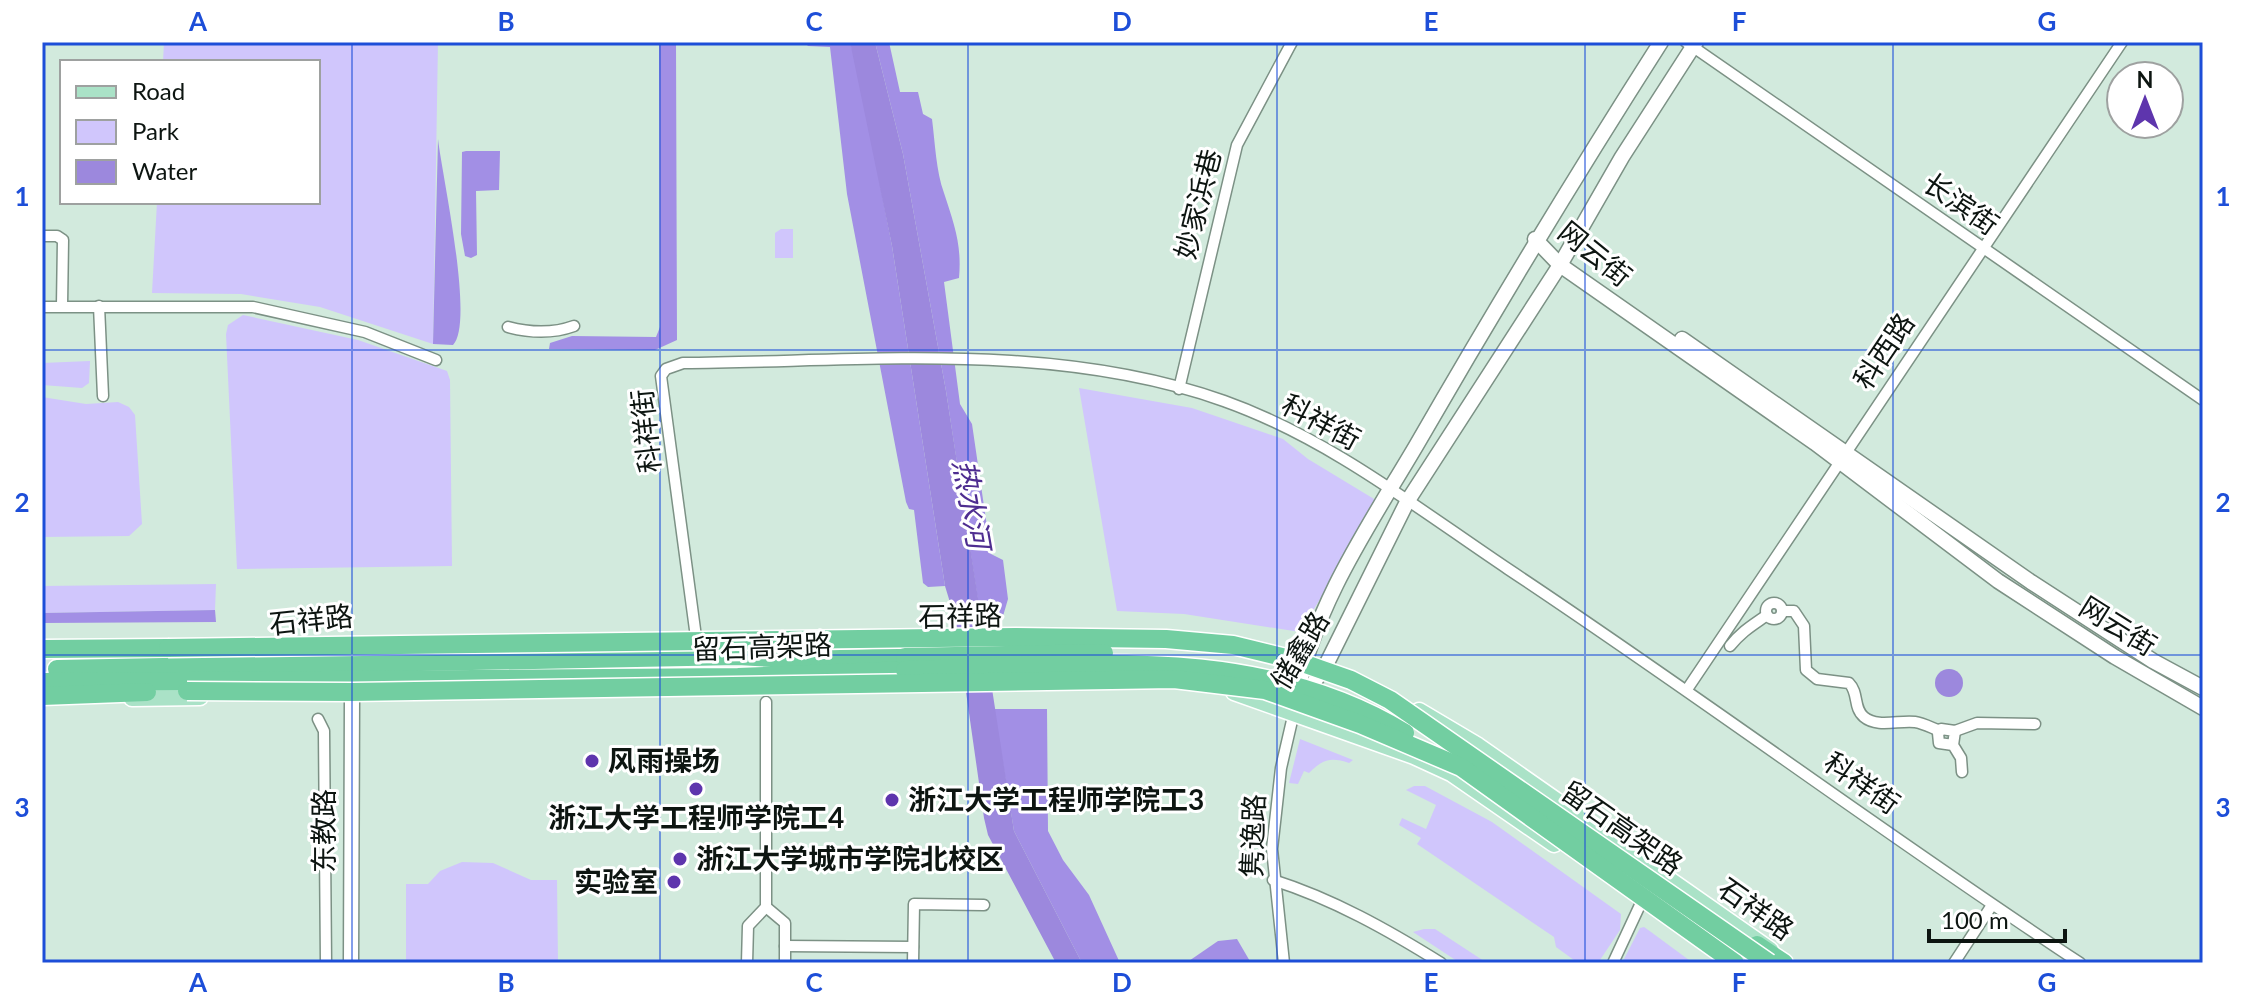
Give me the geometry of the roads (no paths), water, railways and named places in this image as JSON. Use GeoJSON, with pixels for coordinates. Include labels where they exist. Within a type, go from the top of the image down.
{"type":"FeatureCollection","features":[{"type":"Feature","properties":{"kind":"highway"},"geometry":{"type":"LineString","coordinates":[[593,637],[738,656]]}},
{"type":"Feature","properties":{"kind":"highway","name":"留石高架路"},"geometry":{"type":"LineString","coordinates":[[42,649],[1015,637],[1166,639],[1233,645],[1294,660],[1351,680],[1390,700],[1769,963]]}},
{"type":"Feature","properties":{"kind":"highway"},"geometry":{"type":"LineString","coordinates":[[326,664],[362,658],[456,655],[526,638]]}},
{"type":"Feature","properties":{"kind":"highway","name":"留石高架路"},"geometry":{"type":"LineString","coordinates":[[42,669],[194,673],[357,693],[738,677],[905,664],[1130,653],[1238,660],[1281,667],[1380,704],[1442,739]]}},
{"type":"Feature","properties":{"kind":"highway","name":"留石高架路"},"geometry":{"type":"LineString","coordinates":[[42,682],[326,664],[738,656],[905,664],[1155,663],[1213,668],[1278,679],[1329,695],[1382,719],[1461,767],[1735,963]]}},
{"type":"Feature","properties":{"kind":"highway"},"geometry":{"type":"LineString","coordinates":[[603,696],[637,685],[738,677]]}},
{"type":"Feature","properties":{"kind":"highway","name":"留石高架路"},"geometry":{"type":"LineString","coordinates":[[42,698],[1174,679],[1265,690],[1335,714],[1461,767]]}},
{"type":"Feature","properties":{"kind":"highway"},"geometry":{"type":"LineString","coordinates":[[357,693],[551,697]]}},
{"type":"Feature","properties":{"kind":"highway"},"geometry":{"type":"LineString","coordinates":[[1390,700],[1502,768],[1786,963]]}},
{"type":"Feature","properties":{"kind":"main road","name":"石祥路"},"geometry":{"type":"LineString","coordinates":[[42,656],[292,651],[367,640],[742,636],[799,646],[1169,634],[1238,640],[1356,675],[1478,746],[1786,963]]}},
{"type":"Feature","properties":{"kind":"main road"},"geometry":{"type":"LineString","coordinates":[[551,697],[743,694],[811,684],[1113,678],[1236,693],[1294,712],[1451,773],[1721,963]]}},
{"type":"Feature","properties":{"kind":"main road"},"geometry":{"type":"LineString","coordinates":[[42,698],[357,693]]}},
{"type":"Feature","properties":{"kind":"street","name":"妙家浜巷"},"geometry":{"type":"LineString","coordinates":[[1179,389],[1237,145],[1292,42]]}},
{"type":"Feature","properties":{"kind":"street","name":"储鑫路"},"geometry":{"type":"LineString","coordinates":[[1294,712],[1304,658],[1350,560],[1535,239],[1661,42]]}},
{"type":"Feature","properties":{"kind":"street","name":"科西路"},"geometry":{"type":"LineString","coordinates":[[1688,688],[2122,42]]}},
{"type":"Feature","properties":{"kind":"street","name":"储鑫路"},"geometry":{"type":"LineString","coordinates":[[1294,712],[1326,665],[1407,502],[1562,261],[1692,44]]}},
{"type":"Feature","properties":{"kind":"street","name":"长滨街"},"geometry":{"type":"LineString","coordinates":[[1692,44],[2203,400]]}},
{"type":"Feature","properties":{"kind":"street"},"geometry":{"type":"LineString","coordinates":[[42,236],[57,236],[63,240],[62,306]]}},
{"type":"Feature","properties":{"kind":"street","name":"网云街"},"geometry":{"type":"LineString","coordinates":[[1535,239],[1842,456],[2153,661],[2203,688]]}},
{"type":"Feature","properties":{"kind":"street"},"geometry":{"type":"LineString","coordinates":[[99,306],[103,396]]}},
{"type":"Feature","properties":{"kind":"street"},"geometry":{"type":"LineString","coordinates":[[42,307],[253,307],[365,332],[436,360]]}},
{"type":"Feature","properties":{"kind":"street"},"geometry":{"type":"LineString","coordinates":[[508,327],[529,332],[559,331],[574,326]]}},
{"type":"Feature","properties":{"kind":"street","name":"科祥街"},"geometry":{"type":"LineString","coordinates":[[696,637],[661,376],[666,369],[683,363],[968,359],[1064,365],[1179,389],[1222,401],[1274,422],[1392,488],[1407,502],[1688,688],[1992,905],[2080,963]]}},
{"type":"Feature","properties":{"kind":"street","name":"网云街"},"geometry":{"type":"LineString","coordinates":[[1842,456],[1998,581],[2115,657],[2203,708]]}},
{"type":"Feature","properties":{"kind":"street"},"geometry":{"type":"LineString","coordinates":[[1730,646],[1743,630],[1757,625],[1767,615],[1766,609],[1772,603],[1780,605],[1782,611],[1794,611],[1802,620],[1806,670],[1817,679],[1849,683],[1865,718],[1877,723],[1913,722],[1940,731]]}},
{"type":"Feature","properties":{"kind":"street","name":"东教路"},"geometry":{"type":"LineString","coordinates":[[351,963],[349,816],[357,693]]}},
{"type":"Feature","properties":{"kind":"street","name":"东教路"},"geometry":{"type":"LineString","coordinates":[[357,693],[358,963]]}},
{"type":"Feature","properties":{"kind":"street"},"geometry":{"type":"LineString","coordinates":[[747,963],[748,926],[766,907],[766,702]]}},
{"type":"Feature","properties":{"kind":"street","name":"隽逸路"},"geometry":{"type":"LineString","coordinates":[[1284,963],[1273,880],[1275,808],[1294,712]]}},
{"type":"Feature","properties":{"kind":"street"},"geometry":{"type":"LineString","coordinates":[[318,719],[324,731],[326,963]]}},
{"type":"Feature","properties":{"kind":"street"},"geometry":{"type":"LineString","coordinates":[[1940,731],[1946,727],[1955,731],[1977,723],[2035,724]]}},
{"type":"Feature","properties":{"kind":"street"},"geometry":{"type":"LineString","coordinates":[[1940,731],[1939,743],[1953,745]]}},
{"type":"Feature","properties":{"kind":"street"},"geometry":{"type":"LineString","coordinates":[[1955,731],[1953,745],[1961,758],[1962,772]]}},
{"type":"Feature","properties":{"kind":"street"},"geometry":{"type":"LineString","coordinates":[[1273,880],[1325,899],[1394,933],[1441,963]]}},
{"type":"Feature","properties":{"kind":"street"},"geometry":{"type":"LineString","coordinates":[[913,963],[914,904],[984,905]]}},
{"type":"Feature","properties":{"kind":"street"},"geometry":{"type":"LineString","coordinates":[[1613,963],[1640,905]]}},
{"type":"Feature","properties":{"kind":"street"},"geometry":{"type":"LineString","coordinates":[[1954,963],[1992,905]]}},
{"type":"Feature","properties":{"kind":"street"},"geometry":{"type":"LineString","coordinates":[[766,907],[785,923],[785,963]]}},
{"type":"Feature","properties":{"kind":"street"},"geometry":{"type":"LineString","coordinates":[[785,946],[913,947]]}},
{"type":"Feature","properties":{"kind":"water"},"geometry":{"type":"Polygon","coordinates":[[[850,42],[875,42],[903,154],[946,391],[1014,831],[1082,963],[1056,963],[988,835],[956,622],[945,586],[892,246],[850,42]]]}},
{"type":"Feature","properties":{"kind":"water"},"geometry":{"type":"Polygon","coordinates":[[[1949,669],[1959,673],[1963,683],[1959,693],[1949,697],[1939,693],[1935,683],[1939,673],[1949,669]]]}},
{"type":"Feature","properties":{"kind":"place","name":"风雨操场"},"geometry":{"type":"Point","coordinates":[592,761]}},
{"type":"Feature","properties":{"kind":"place","name":"浙江大学工程师学院工4"},"geometry":{"type":"Point","coordinates":[696,789]}},
{"type":"Feature","properties":{"kind":"place","name":"浙江大学工程师学院工3"},"geometry":{"type":"Point","coordinates":[892,800]}},
{"type":"Feature","properties":{"kind":"place","name":"浙江大学城市学院北校区"},"geometry":{"type":"Point","coordinates":[680,859]}},
{"type":"Feature","properties":{"kind":"place","name":"实验室"},"geometry":{"type":"Point","coordinates":[674,882]}},
{"type":"Feature","properties":{"kind":"water label","name":"热水河"},"geometry":{"type":"Point","coordinates":[971,504]}}]}
